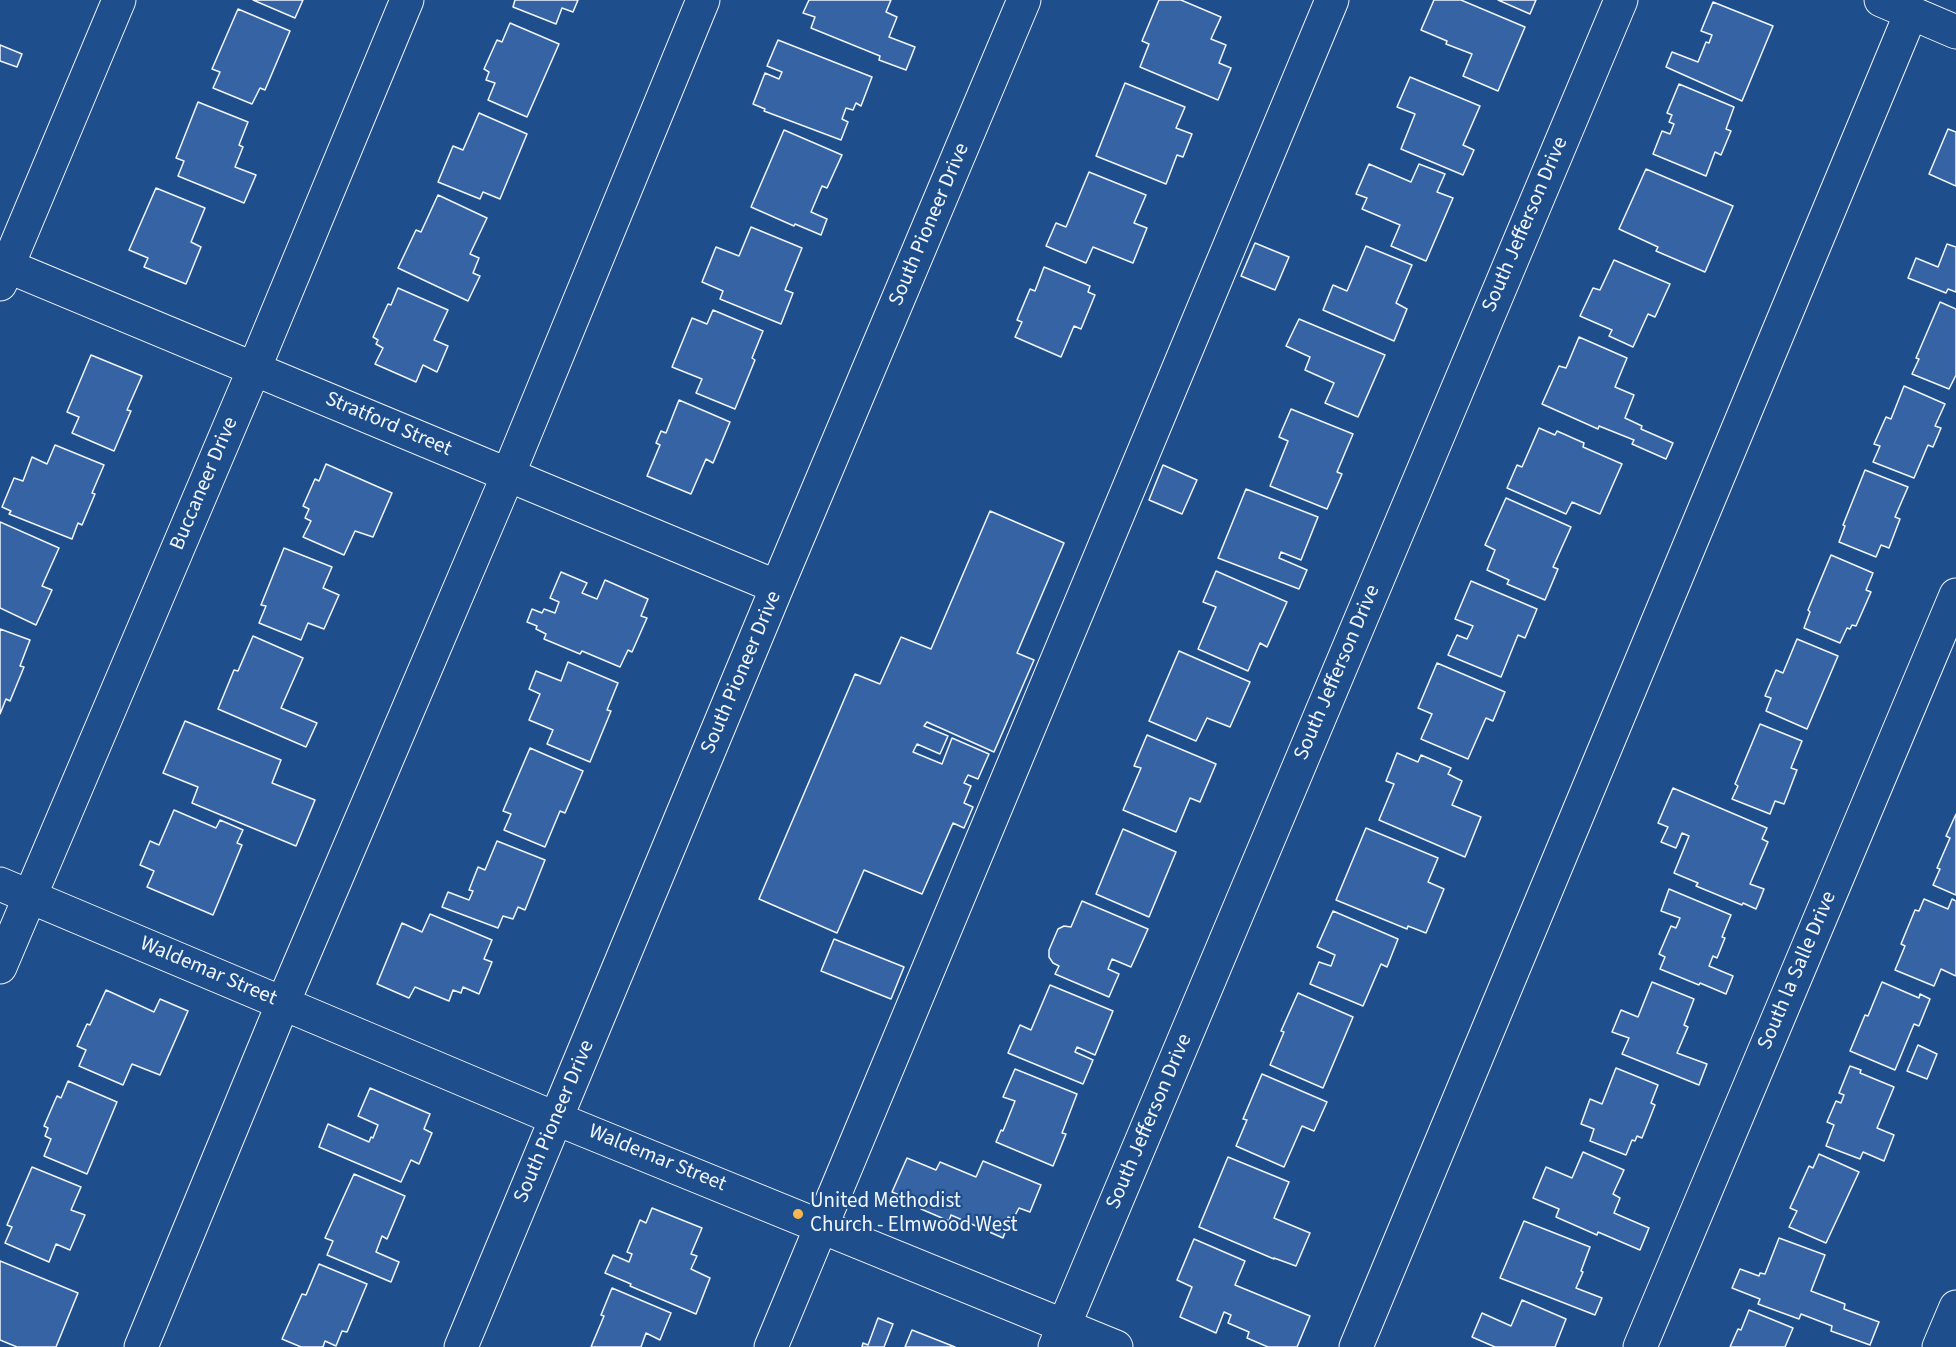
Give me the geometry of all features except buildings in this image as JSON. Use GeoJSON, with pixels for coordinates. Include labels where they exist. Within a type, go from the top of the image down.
{"type":"FeatureCollection","features":[{"type":"Feature","properties":{"kind":"street"},"geometry":{"type":"LineString","coordinates":[[2,271],[119,0]]}},
{"type":"Feature","properties":{"kind":"street","name":"Buccaneer Drive"},"geometry":{"type":"LineString","coordinates":[[0,967],[15,890],[254,369],[407,0]]}},
{"type":"Feature","properties":{"kind":"street"},"geometry":{"type":"LineString","coordinates":[[141,1347],[283,1003],[508,475],[703,0]]}},
{"type":"Feature","properties":{"kind":"street","name":"South Pioneer Drive"},"geometry":{"type":"LineString","coordinates":[[461,1347],[1024,0]]}},
{"type":"Feature","properties":{"kind":"street"},"geometry":{"type":"LineString","coordinates":[[771,1347],[1332,0]]}},
{"type":"Feature","properties":{"kind":"street","name":"South Jefferson Drive"},"geometry":{"type":"LineString","coordinates":[[1060,1337],[1621,0]]}},
{"type":"Feature","properties":{"kind":"street"},"geometry":{"type":"LineString","coordinates":[[1881,0],[1956,32]]}},
{"type":"Feature","properties":{"kind":"street"},"geometry":{"type":"LineString","coordinates":[[1356,1347],[1911,13]]}},
{"type":"Feature","properties":{"kind":"street","name":"Stratford Street"},"geometry":{"type":"LineString","coordinates":[[2,271],[254,369],[777,587]]}},
{"type":"Feature","properties":{"kind":"street","name":"South la Salle Drive"},"geometry":{"type":"LineString","coordinates":[[1640,1347],[1956,595]]}},
{"type":"Feature","properties":{"kind":"street","name":"Waldemar Street"},"geometry":{"type":"LineString","coordinates":[[15,890],[557,1119],[821,1227],[1060,1337],[1116,1347]]}},
{"type":"Feature","properties":{"kind":"street"},"geometry":{"type":"LineString","coordinates":[[1939,1347],[1956,1307]]}},
{"type":"Feature","properties":{"kind":"place","name":"United Methodist Church - Elmwood West"},"geometry":{"type":"Point","coordinates":[798,1214]}}]}
